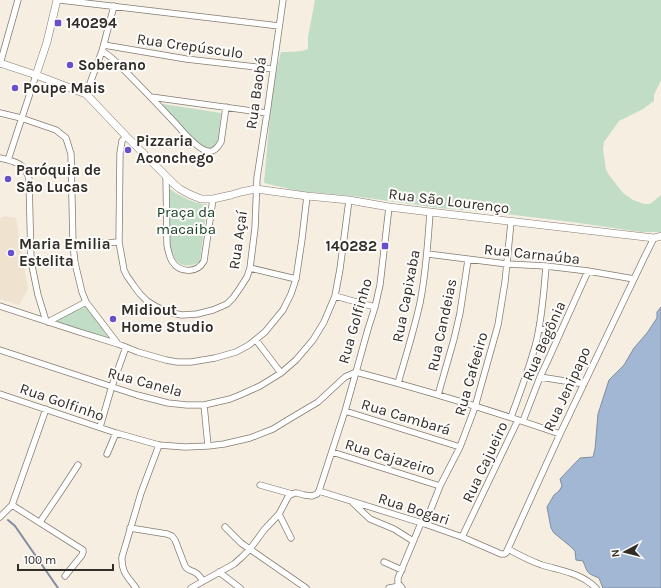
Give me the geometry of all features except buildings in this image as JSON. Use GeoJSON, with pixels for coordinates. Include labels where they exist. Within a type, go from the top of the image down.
{"type":"FeatureCollection","features":[{"type":"Feature","properties":{"kind":"street"},"geometry":{"type":"LineString","coordinates":[[18,0],[0,64],[36,75],[86,94],[166,177],[180,189],[201,199],[213,199],[204,261],[202,265],[188,271],[176,266],[169,254],[167,245],[166,177]]}},
{"type":"Feature","properties":{"kind":"street"},"geometry":{"type":"LineString","coordinates":[[8,160],[47,42],[59,0],[279,26]]}},
{"type":"Feature","properties":{"kind":"street","name":"Rua Baobá"},"geometry":{"type":"LineString","coordinates":[[256,189],[283,0]]}},
{"type":"Feature","properties":{"kind":"street"},"geometry":{"type":"LineString","coordinates":[[86,94],[103,48],[114,6]]}},
{"type":"Feature","properties":{"kind":"street"},"geometry":{"type":"LineString","coordinates":[[103,48],[193,142],[207,152],[214,150],[221,142],[226,107]]}},
{"type":"Feature","properties":{"kind":"street","name":"Rua Crepúsculo"},"geometry":{"type":"LineString","coordinates":[[103,48],[273,70]]}},
{"type":"Feature","properties":{"kind":"street"},"geometry":{"type":"LineString","coordinates":[[151,97],[267,113]]}},
{"type":"Feature","properties":{"kind":"street"},"geometry":{"type":"LineString","coordinates":[[0,113],[21,118],[56,130],[66,138],[71,154],[73,245],[75,263],[82,292],[86,302],[118,344]]}},
{"type":"Feature","properties":{"kind":"street","name":"Rua Açaí"},"geometry":{"type":"LineString","coordinates":[[126,136],[122,142],[120,153],[119,242],[124,270],[140,294],[157,308],[182,315],[197,314],[213,310],[227,304],[232,298],[247,277],[250,268],[255,228],[256,189]]}},
{"type":"Feature","properties":{"kind":"street"},"geometry":{"type":"LineString","coordinates":[[0,158],[18,163],[26,170],[29,179],[31,261],[38,295],[47,321]]}},
{"type":"Feature","properties":{"kind":"street","name":"Rua São Lourenço"},"geometry":{"type":"LineString","coordinates":[[213,199],[256,189],[511,222],[658,237]]}},
{"type":"Feature","properties":{"kind":"street"},"geometry":{"type":"LineString","coordinates":[[0,306],[76,332],[166,360],[191,362],[215,358],[236,352],[249,345],[265,332],[283,310],[291,294],[296,279],[306,196]]}},
{"type":"Feature","properties":{"kind":"street","name":"Rua Canela"},"geometry":{"type":"LineString","coordinates":[[0,350],[137,395],[168,403],[204,405],[240,395],[260,386],[281,373],[296,360],[314,340],[324,322],[335,296],[349,200]]}},
{"type":"Feature","properties":{"kind":"street","name":"Rua Golfinho"},"geometry":{"type":"LineString","coordinates":[[0,394],[116,433],[159,445],[185,447],[224,444],[243,440],[273,429],[318,402],[345,377],[356,372],[375,307],[381,279],[389,207]]}},
{"type":"Feature","properties":{"kind":"street","name":"Rua Capixaba"},"geometry":{"type":"LineString","coordinates":[[398,383],[414,329],[420,302],[428,254],[430,212]]}},
{"type":"Feature","properties":{"kind":"street","name":"Rua Cafeeiro"},"geometry":{"type":"LineString","coordinates":[[401,587],[398,578],[413,541],[460,447],[475,407],[498,324],[505,282],[511,222]]}},
{"type":"Feature","properties":{"kind":"street","name":"Rua Jenipapo"},"geometry":{"type":"LineString","coordinates":[[508,549],[560,434],[644,258],[658,237]]}},
{"type":"Feature","properties":{"kind":"street"},"geometry":{"type":"LineString","coordinates":[[73,245],[119,242]]}},
{"type":"Feature","properties":{"kind":"street","name":"Rua Carnaúba"},"geometry":{"type":"LineString","coordinates":[[428,254],[507,264],[546,266],[634,279]]}},
{"type":"Feature","properties":{"kind":"street","name":"Rua Candeias"},"geometry":{"type":"LineString","coordinates":[[438,395],[460,313],[468,260]]}},
{"type":"Feature","properties":{"kind":"street","name":"Rua Cajueiro"},"geometry":{"type":"LineString","coordinates":[[511,417],[536,343],[546,266]]}},
{"type":"Feature","properties":{"kind":"street"},"geometry":{"type":"LineString","coordinates":[[250,268],[296,279]]}},
{"type":"Feature","properties":{"kind":"street","name":"Rua Begônia"},"geometry":{"type":"LineString","coordinates":[[520,421],[588,272]]}},
{"type":"Feature","properties":{"kind":"street"},"geometry":{"type":"LineString","coordinates":[[335,296],[375,307]]}},
{"type":"Feature","properties":{"kind":"street"},"geometry":{"type":"LineString","coordinates":[[47,321],[86,302]]}},
{"type":"Feature","properties":{"kind":"street"},"geometry":{"type":"LineString","coordinates":[[539,328],[559,336]]}},
{"type":"Feature","properties":{"kind":"street"},"geometry":{"type":"LineString","coordinates":[[256,340],[281,373]]}},
{"type":"Feature","properties":{"kind":"street"},"geometry":{"type":"LineString","coordinates":[[100,427],[112,386],[126,347]]}},
{"type":"Feature","properties":{"kind":"street"},"geometry":{"type":"LineString","coordinates":[[319,491],[356,372],[511,417],[560,434]]}},
{"type":"Feature","properties":{"kind":"street"},"geometry":{"type":"LineString","coordinates":[[540,377],[584,384]]}},
{"type":"Feature","properties":{"kind":"street"},"geometry":{"type":"LineString","coordinates":[[204,405],[208,446]]}},
{"type":"Feature","properties":{"kind":"street"},"geometry":{"type":"LineString","coordinates":[[0,517],[12,505],[46,409]]}},
{"type":"Feature","properties":{"kind":"street","name":"Rua Cambará"},"geometry":{"type":"LineString","coordinates":[[345,411],[460,447]]}},
{"type":"Feature","properties":{"kind":"street","name":"Rua Cajueiro"},"geometry":{"type":"LineString","coordinates":[[462,537],[520,421]]}},
{"type":"Feature","properties":{"kind":"street"},"geometry":{"type":"LineString","coordinates":[[107,454],[116,433]]}},
{"type":"Feature","properties":{"kind":"street"},"geometry":{"type":"LineString","coordinates":[[136,588],[122,567],[122,557],[141,493],[159,445]]}},
{"type":"Feature","properties":{"kind":"street","name":"Rua Cajazeiro"},"geometry":{"type":"LineString","coordinates":[[332,452],[440,486]]}},
{"type":"Feature","properties":{"kind":"street"},"geometry":{"type":"LineString","coordinates":[[40,522],[78,465]]}},
{"type":"Feature","properties":{"kind":"street","name":"Rua Bogari"},"geometry":{"type":"LineString","coordinates":[[260,485],[290,496],[297,492],[312,496],[317,494],[319,491],[423,523],[462,537],[501,554],[504,554],[508,549]]}},
{"type":"Feature","properties":{"kind":"street"},"geometry":{"type":"LineString","coordinates":[[191,588],[234,564],[250,549],[264,530],[279,514],[290,496]]}},
{"type":"Feature","properties":{"kind":"street"},"geometry":{"type":"LineString","coordinates":[[351,501],[370,518],[394,529],[413,541]]}},
{"type":"Feature","properties":{"kind":"street"},"geometry":{"type":"LineString","coordinates":[[12,505],[83,550],[82,555],[66,576]]}},
{"type":"Feature","properties":{"kind":"street"},"geometry":{"type":"LineString","coordinates":[[279,514],[291,538]]}},
{"type":"Feature","properties":{"kind":"street"},"geometry":{"type":"LineString","coordinates":[[225,527],[242,543],[306,588]]}},
{"type":"Feature","properties":{"kind":"street"},"geometry":{"type":"LineString","coordinates":[[130,528],[172,536],[187,569],[198,574],[203,581]]}},
{"type":"Feature","properties":{"kind":"street"},"geometry":{"type":"LineString","coordinates":[[508,549],[523,558],[577,575],[591,583],[596,588]]}},
{"type":"Feature","properties":{"kind":"street"},"geometry":{"type":"LineString","coordinates":[[384,562],[402,570]]}},
{"type":"Feature","properties":{"kind":"street"},"geometry":{"type":"LineString","coordinates":[[218,572],[240,588]]}},
{"type":"Feature","properties":{"kind":"street"},"geometry":{"type":"LineString","coordinates":[[389,588],[401,587]]}},
{"type":"Feature","properties":{"kind":"shaded area","name":"Maria Emilia Estelita"},"geometry":{"type":"Polygon","coordinates":[[[5,216],[16,218],[28,289],[19,305],[0,299],[0,218],[5,216]]]}},
{"type":"Feature","properties":{"kind":"green space"},"geometry":{"type":"Polygon","coordinates":[[[315,0],[661,0],[661,80],[654,95],[654,101],[643,109],[619,121],[604,142],[603,149],[606,170],[623,193],[633,200],[644,204],[650,204],[661,195],[661,232],[641,232],[489,212],[439,208],[353,196],[299,191],[264,183],[271,104],[275,76],[281,52],[308,49],[308,37],[315,0]]]}},
{"type":"Feature","properties":{"kind":"green space"},"geometry":{"type":"Polygon","coordinates":[[[163,104],[221,113],[218,142],[213,149],[208,151],[189,136],[161,106],[163,104]]]}},
{"type":"Feature","properties":{"kind":"green space","name":"Praça da macaiba"},"geometry":{"type":"Polygon","coordinates":[[[168,188],[191,201],[207,204],[200,262],[189,265],[182,264],[176,260],[172,252],[169,234],[168,188]]]}},
{"type":"Feature","properties":{"kind":"green space"},"geometry":{"type":"Polygon","coordinates":[[[87,306],[110,340],[53,321],[87,306]]]}},
{"type":"Feature","properties":{"kind":"water"},"geometry":{"type":"Polygon","coordinates":[[[661,307],[661,588],[603,588],[599,578],[588,572],[583,561],[576,560],[575,551],[554,533],[551,528],[547,507],[554,495],[562,486],[560,479],[580,458],[593,457],[598,414],[609,380],[624,365],[634,348],[647,333],[657,318],[657,312],[661,307]]]}},
{"type":"Feature","properties":{"kind":"waterway"},"geometry":{"type":"LineString","coordinates":[[8,520],[15,526],[58,588]]}},
{"type":"Feature","properties":{"kind":"place","name":"140294"},"geometry":{"type":"Point","coordinates":[58,23]}},
{"type":"Feature","properties":{"kind":"place","name":"Soberano"},"geometry":{"type":"Point","coordinates":[70,65]}},
{"type":"Feature","properties":{"kind":"place","name":"Poupe Mais"},"geometry":{"type":"Point","coordinates":[15,88]}},
{"type":"Feature","properties":{"kind":"place","name":"Pizzaria Aconchego"},"geometry":{"type":"Point","coordinates":[128,150]}},
{"type":"Feature","properties":{"kind":"place","name":"Paróquia de São Lucas"},"geometry":{"type":"Point","coordinates":[8,179]}},
{"type":"Feature","properties":{"kind":"place","name":"140282"},"geometry":{"type":"Point","coordinates":[385,246]}},
{"type":"Feature","properties":{"kind":"place","name":"Maria Emilia Estelita"},"geometry":{"type":"Point","coordinates":[11,253]}},
{"type":"Feature","properties":{"kind":"place","name":"Midiout Home Studio"},"geometry":{"type":"Point","coordinates":[113,319]}}]}
